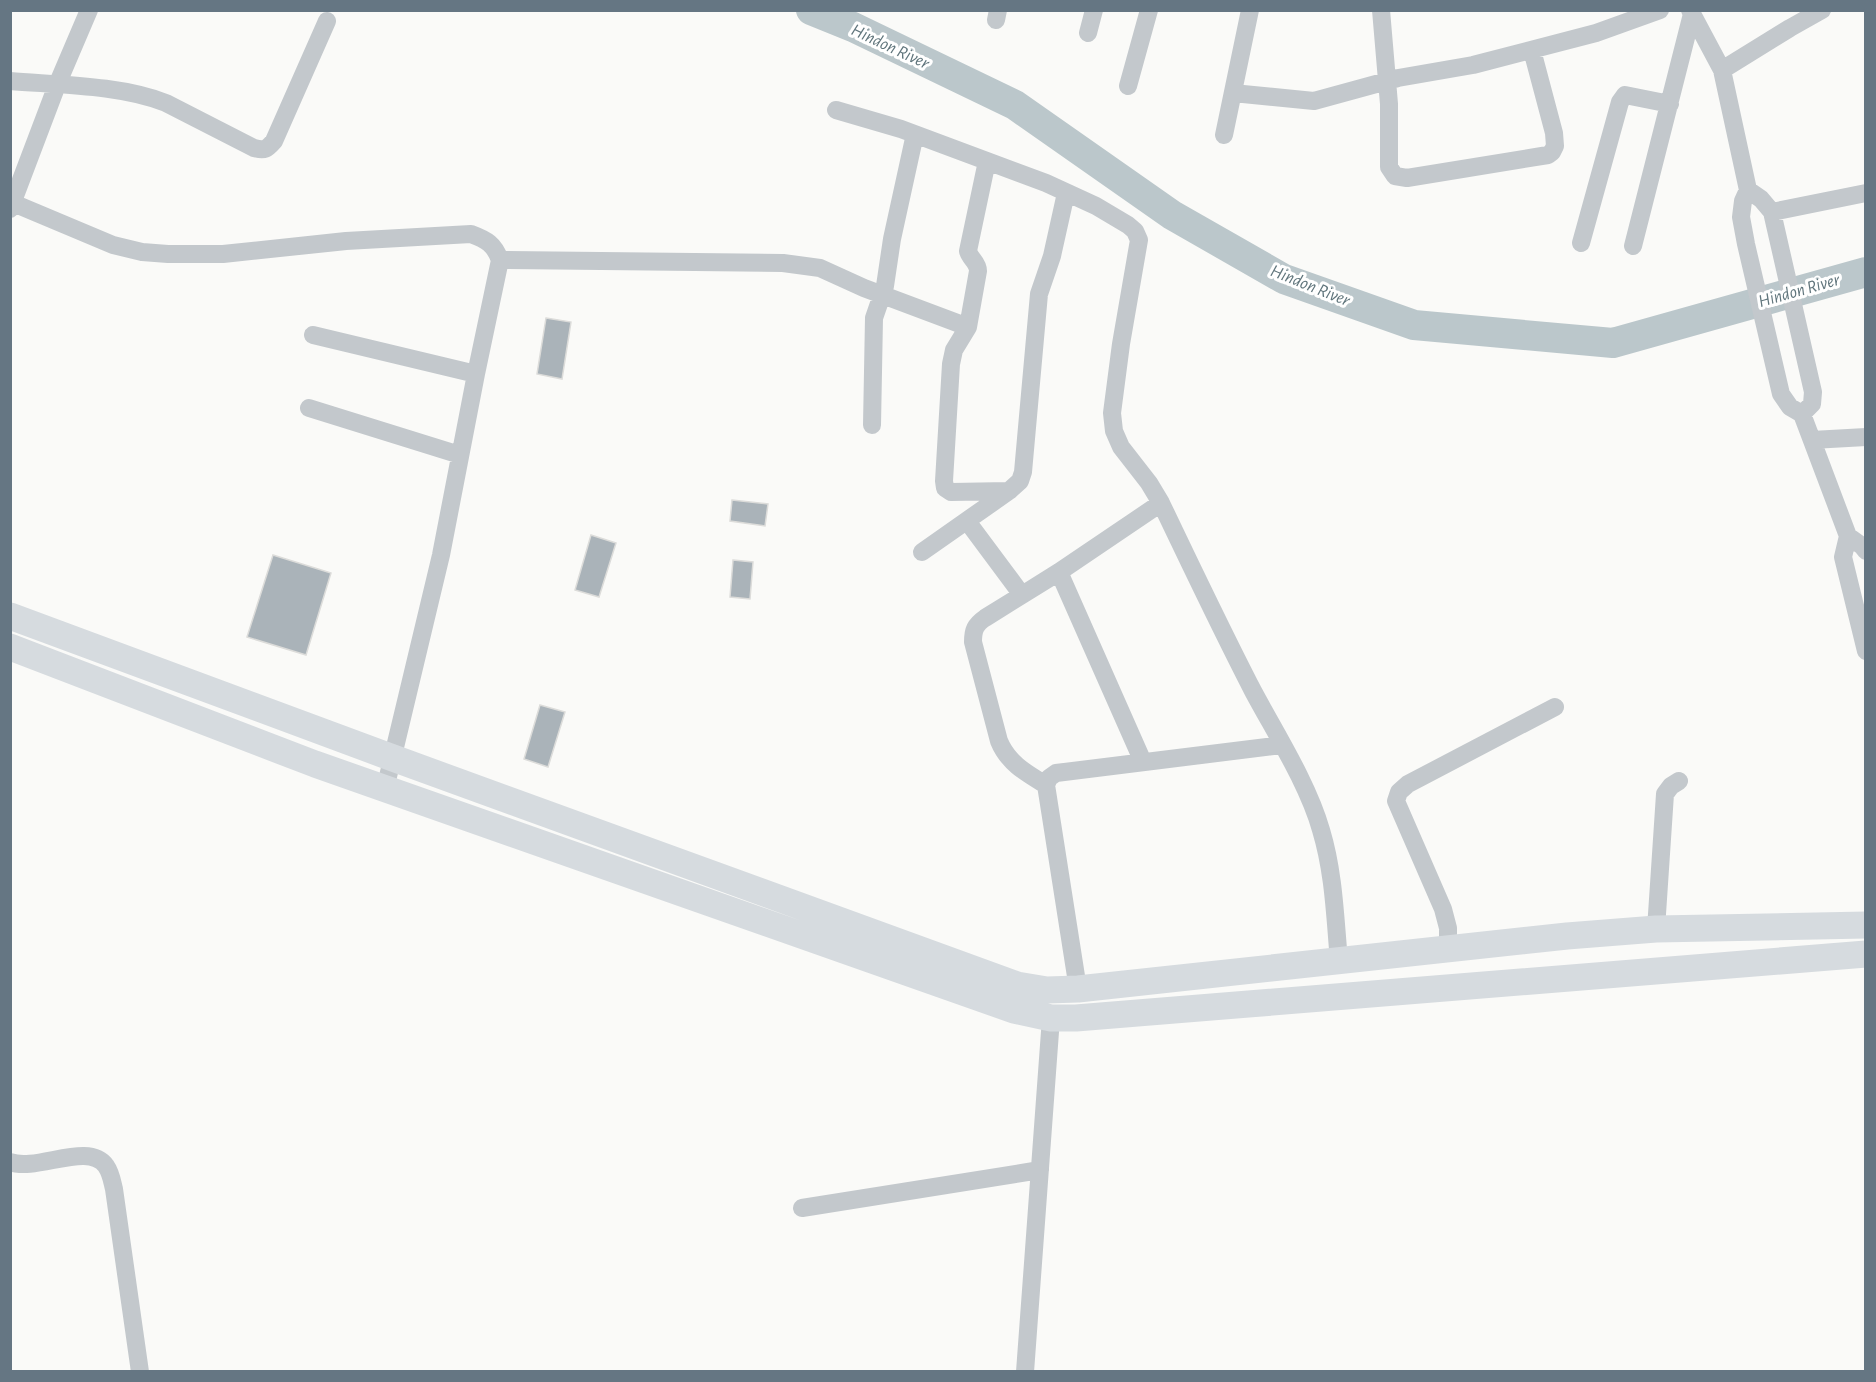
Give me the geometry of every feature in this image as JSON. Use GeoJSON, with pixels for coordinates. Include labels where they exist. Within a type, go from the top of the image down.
{"type":"FeatureCollection","features":[{"type":"Feature","properties":{"kind":"highway"},"geometry":{"type":"LineString","coordinates":[[10,616],[1017,985],[1047,990],[1078,989],[1656,929],[1866,925]]}},
{"type":"Feature","properties":{"kind":"highway"},"geometry":{"type":"LineString","coordinates":[[10,647],[315,765],[1014,1010],[1052,1018],[1076,1018],[1866,954]]}},
{"type":"Feature","properties":{"kind":"street"},"geometry":{"type":"LineString","coordinates":[[89,10],[57,85],[12,206],[113,245],[142,252],[223,254],[346,241],[471,234],[488,240],[495,248],[500,260],[441,555],[385,789]]}},
{"type":"Feature","properties":{"kind":"street"},"geometry":{"type":"LineString","coordinates":[[1088,33],[1094,10]]}},
{"type":"Feature","properties":{"kind":"street"},"geometry":{"type":"LineString","coordinates":[[1128,86],[1149,10]]}},
{"type":"Feature","properties":{"kind":"street"},"geometry":{"type":"LineString","coordinates":[[1224,135],[1250,10]]}},
{"type":"Feature","properties":{"kind":"street"},"geometry":{"type":"LineString","coordinates":[[1381,10],[1387,81],[1389,167],[1395,176],[1407,178],[1552,153],[1555,146],[1554,133],[1532,50]]}},
{"type":"Feature","properties":{"kind":"street"},"geometry":{"type":"LineString","coordinates":[[1233,93],[1314,101],[1387,81],[1430,71],[1473,65],[1532,50],[1596,33],[1660,10]]}},
{"type":"Feature","properties":{"kind":"street"},"geometry":{"type":"LineString","coordinates":[[1722,70],[1822,10]]}},
{"type":"Feature","properties":{"kind":"street"},"geometry":{"type":"LineString","coordinates":[[1691,12],[1722,70],[1748,190],[1743,201],[1741,217],[1781,394],[1790,407],[1802,414],[1848,536],[1866,551]]}},
{"type":"Feature","properties":{"kind":"street"},"geometry":{"type":"LineString","coordinates":[[1633,246],[1691,12]]}},
{"type":"Feature","properties":{"kind":"street"},"geometry":{"type":"LineString","coordinates":[[10,81],[112,89],[151,97],[254,148],[268,149],[274,141],[327,21]]}},
{"type":"Feature","properties":{"kind":"street"},"geometry":{"type":"LineString","coordinates":[[1581,243],[1623,96],[1638,96],[1670,104]]}},
{"type":"Feature","properties":{"kind":"street"},"geometry":{"type":"LineString","coordinates":[[836,110],[915,134],[987,161],[1096,206],[1135,231],[1139,240],[1121,344],[1112,413],[1114,431],[1121,447],[1149,483],[1161,503],[1227,640],[1306,792],[1321,828],[1333,884],[1339,961]]}},
{"type":"Feature","properties":{"kind":"street"},"geometry":{"type":"LineString","coordinates":[[872,425],[874,318],[885,286],[892,239],[915,134]]}},
{"type":"Feature","properties":{"kind":"street"},"geometry":{"type":"LineString","coordinates":[[987,161],[968,251],[978,266],[978,271],[968,327],[954,350],[951,364],[944,481],[945,488],[951,492],[1009,491]]}},
{"type":"Feature","properties":{"kind":"street"},"geometry":{"type":"LineString","coordinates":[[1748,190],[1761,199],[1772,212],[1813,392],[1812,404],[1802,414]]}},
{"type":"Feature","properties":{"kind":"street"},"geometry":{"type":"LineString","coordinates":[[922,552],[1020,481],[1023,472],[1039,294],[1052,256],[1066,193]]}},
{"type":"Feature","properties":{"kind":"street"},"geometry":{"type":"LineString","coordinates":[[1772,212],[1866,193]]}},
{"type":"Feature","properties":{"kind":"street"},"geometry":{"type":"LineString","coordinates":[[500,260],[783,263],[820,268],[882,295],[968,327]]}},
{"type":"Feature","properties":{"kind":"street"},"geometry":{"type":"LineString","coordinates":[[313,335],[476,374]]}},
{"type":"Feature","properties":{"kind":"street"},"geometry":{"type":"LineString","coordinates":[[309,408],[460,454]]}},
{"type":"Feature","properties":{"kind":"street"},"geometry":{"type":"LineString","coordinates":[[1812,440],[1866,437]]}},
{"type":"Feature","properties":{"kind":"street"},"geometry":{"type":"LineString","coordinates":[[1046,785],[1022,771],[1004,753],[973,642],[973,631],[978,623],[1059,573],[1161,503]]}},
{"type":"Feature","properties":{"kind":"street"},"geometry":{"type":"LineString","coordinates":[[967,521],[1022,595]]}},
{"type":"Feature","properties":{"kind":"street"},"geometry":{"type":"LineString","coordinates":[[1848,536],[1843,557],[1866,651]]}},
{"type":"Feature","properties":{"kind":"street"},"geometry":{"type":"LineString","coordinates":[[1059,573],[1143,762]]}},
{"type":"Feature","properties":{"kind":"street"},"geometry":{"type":"LineString","coordinates":[[1448,949],[1448,928],[1443,909],[1396,801],[1399,792],[1408,784],[1555,707]]}},
{"type":"Feature","properties":{"kind":"street"},"geometry":{"type":"LineString","coordinates":[[1078,989],[1046,785],[1049,778],[1056,773],[1282,745]]}},
{"type":"Feature","properties":{"kind":"street"},"geometry":{"type":"LineString","coordinates":[[1656,929],[1665,794],[1679,781]]}},
{"type":"Feature","properties":{"kind":"street"},"geometry":{"type":"LineString","coordinates":[[1025,1371],[1052,1018]]}},
{"type":"Feature","properties":{"kind":"street"},"geometry":{"type":"LineString","coordinates":[[10,1162],[27,1165],[84,1155],[97,1158],[105,1164],[114,1189],[140,1371]]}},
{"type":"Feature","properties":{"kind":"street"},"geometry":{"type":"LineString","coordinates":[[802,1208],[1040,1170]]}},
{"type":"Feature","properties":{"kind":"building"},"geometry":{"type":"Polygon","coordinates":[[[546,318],[571,322],[562,379],[537,374],[546,318]]]}},
{"type":"Feature","properties":{"kind":"building"},"geometry":{"type":"Polygon","coordinates":[[[732,500],[768,504],[765,526],[730,521],[732,500]]]}},
{"type":"Feature","properties":{"kind":"building"},"geometry":{"type":"Polygon","coordinates":[[[591,535],[616,543],[599,597],[575,590],[591,535]]]}},
{"type":"Feature","properties":{"kind":"building"},"geometry":{"type":"Polygon","coordinates":[[[273,555],[331,573],[306,655],[247,637],[273,555]]]}},
{"type":"Feature","properties":{"kind":"building"},"geometry":{"type":"Polygon","coordinates":[[[733,560],[753,562],[750,599],[730,597],[733,560]]]}},
{"type":"Feature","properties":{"kind":"building"},"geometry":{"type":"Polygon","coordinates":[[[540,705],[565,712],[548,767],[524,759],[540,705]]]}},
{"type":"Feature","properties":{"kind":"waterway","name":"Hindon River"},"geometry":{"type":"LineString","coordinates":[[811,10],[853,27],[1015,105],[1172,215],[1284,279],[1414,325],[1613,343],[1866,272]]}}]}
